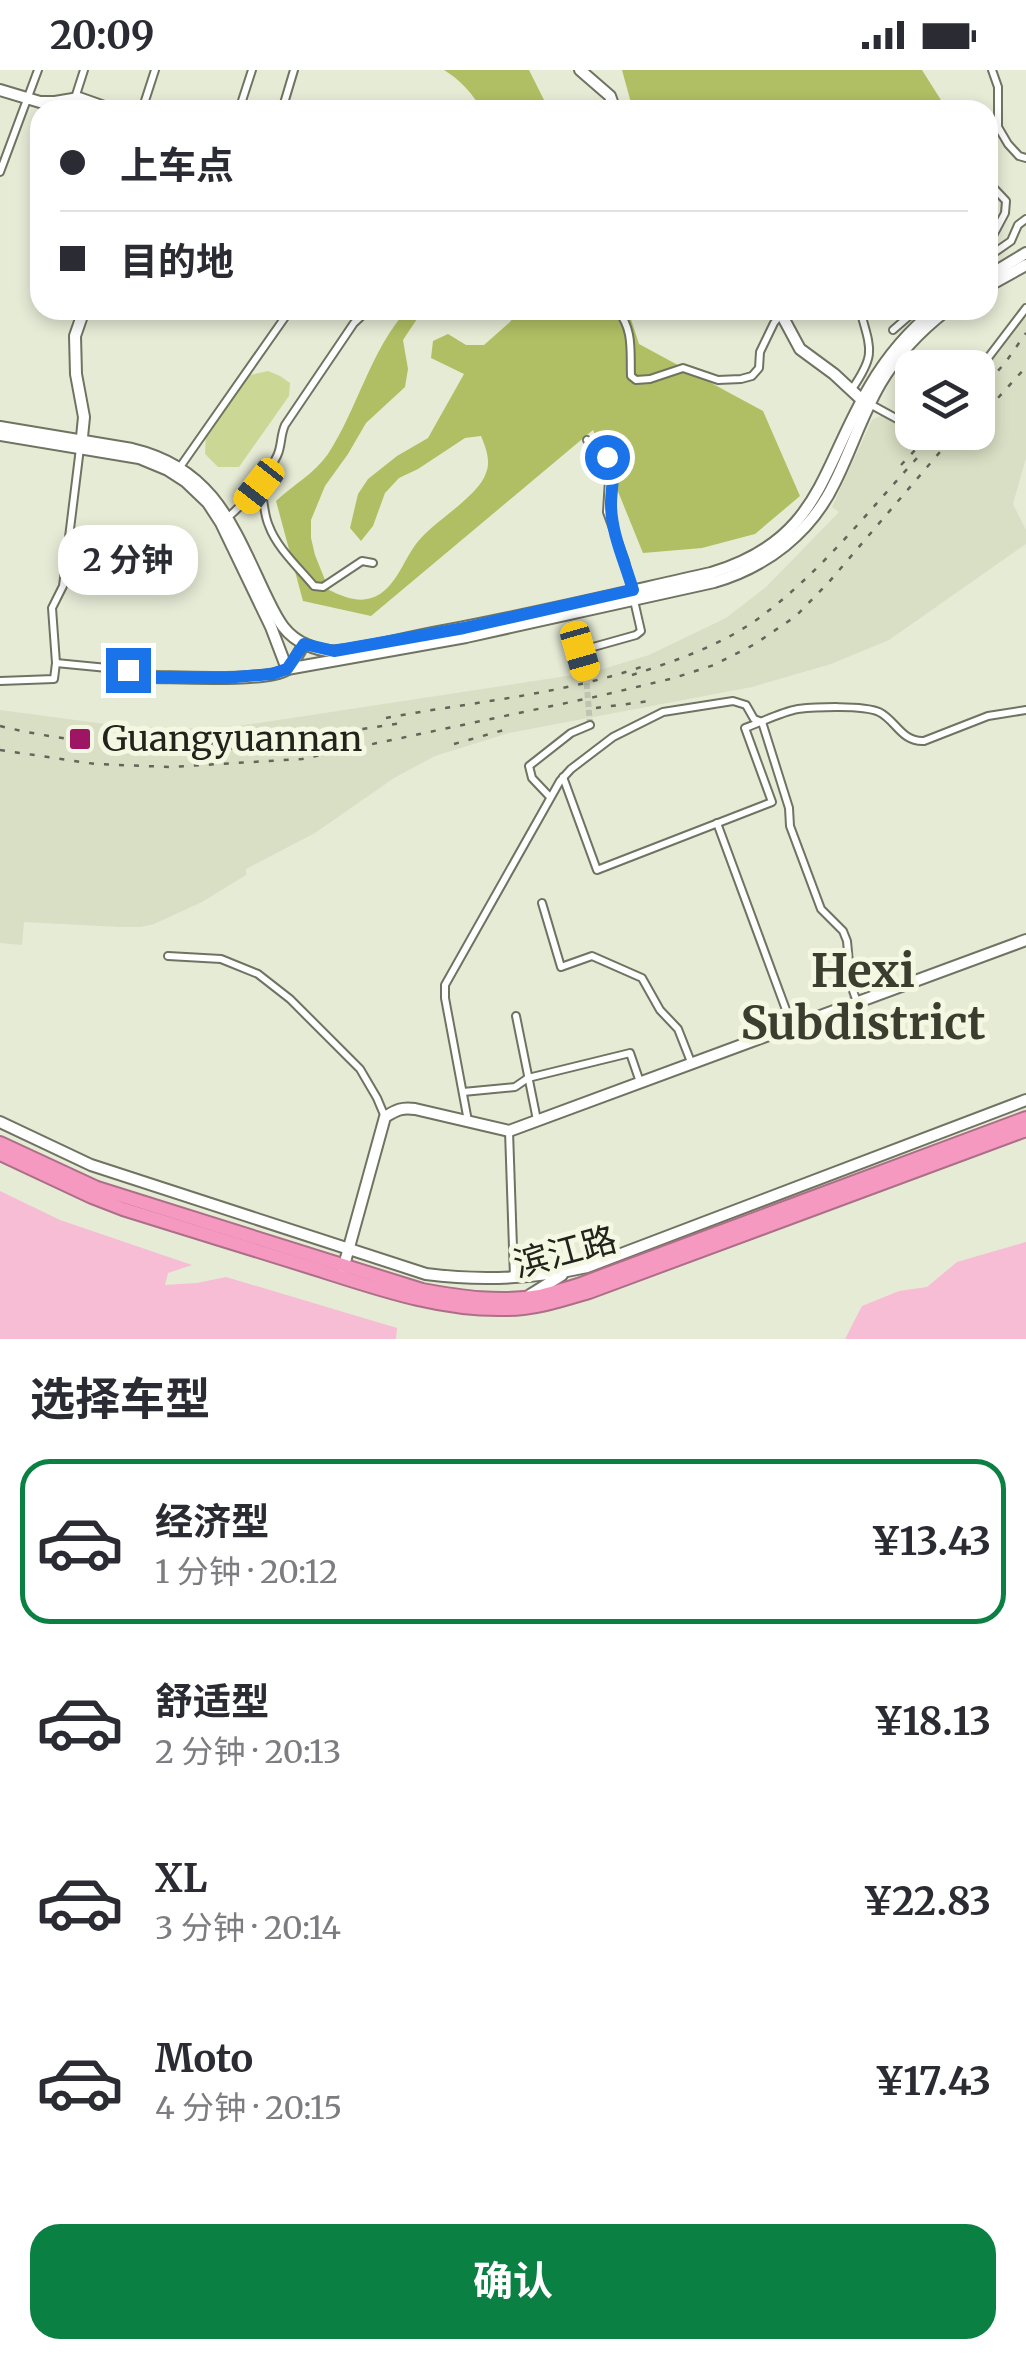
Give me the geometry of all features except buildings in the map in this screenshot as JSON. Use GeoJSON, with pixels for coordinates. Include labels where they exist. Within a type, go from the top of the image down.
{"type":"FeatureCollection","features":[{"type":"Feature","properties":{"kind":"highway","name":"滨江路"},"geometry":{"type":"LineString","coordinates":[[0,1154],[123,1209],[422,1290],[507,1299],[578,1285],[1026,1118]]}},
{"type":"Feature","properties":{"kind":"highway","name":"滨江路"},"geometry":{"type":"LineString","coordinates":[[0,1142],[97,1188],[416,1299],[464,1308],[510,1309],[545,1305],[590,1292],[1026,1130]]}},
{"type":"Feature","properties":{"kind":"street"},"geometry":{"type":"LineString","coordinates":[[0,172],[38,70]]}},
{"type":"Feature","properties":{"kind":"street"},"geometry":{"type":"LineString","coordinates":[[75,99],[84,70]]}},
{"type":"Feature","properties":{"kind":"street"},"geometry":{"type":"LineString","coordinates":[[145,100],[155,70]]}},
{"type":"Feature","properties":{"kind":"street"},"geometry":{"type":"LineString","coordinates":[[243,100],[252,70]]}},
{"type":"Feature","properties":{"kind":"street"},"geometry":{"type":"LineString","coordinates":[[285,100],[294,70]]}},
{"type":"Feature","properties":{"kind":"street"},"geometry":{"type":"LineString","coordinates":[[580,70],[611,100]]}},
{"type":"Feature","properties":{"kind":"street"},"geometry":{"type":"LineString","coordinates":[[992,70],[998,87],[998,127],[1008,144],[1026,158]]}},
{"type":"Feature","properties":{"kind":"street"},"geometry":{"type":"LineString","coordinates":[[0,90],[37,100]]}},
{"type":"Feature","properties":{"kind":"street"},"geometry":{"type":"LineString","coordinates":[[68,100],[84,100]]}},
{"type":"Feature","properties":{"kind":"street"},"geometry":{"type":"LineString","coordinates":[[998,192],[1006,201],[998,226]]}},
{"type":"Feature","properties":{"kind":"street"},"geometry":{"type":"LineString","coordinates":[[998,250],[1012,240],[1018,225],[1026,219]]}},
{"type":"Feature","properties":{"kind":"street"},"geometry":{"type":"LineString","coordinates":[[998,269],[1026,251],[1012,240]]}},
{"type":"Feature","properties":{"kind":"street"},"geometry":{"type":"LineString","coordinates":[[998,280],[1026,265]]}},
{"type":"Feature","properties":{"kind":"street"},"geometry":{"type":"LineString","coordinates":[[994,350],[1026,308]]}},
{"type":"Feature","properties":{"kind":"street"},"geometry":{"type":"LineString","coordinates":[[0,681],[54,679],[52,608],[63,586],[84,416],[76,374],[75,336],[81,320]]}},
{"type":"Feature","properties":{"kind":"street"},"geometry":{"type":"LineString","coordinates":[[180,467],[283,320]]}},
{"type":"Feature","properties":{"kind":"street"},"geometry":{"type":"LineString","coordinates":[[225,520],[259,486],[280,451],[279,436],[285,425],[357,320]]}},
{"type":"Feature","properties":{"kind":"street"},"geometry":{"type":"LineString","coordinates":[[624,320],[632,349],[631,376],[636,380],[683,368],[718,380],[748,378],[759,368],[760,352],[776,320]]}},
{"type":"Feature","properties":{"kind":"street"},"geometry":{"type":"LineString","coordinates":[[784,320],[800,348],[866,402],[895,417]]}},
{"type":"Feature","properties":{"kind":"street"},"geometry":{"type":"LineString","coordinates":[[852,390],[871,353],[863,320]]}},
{"type":"Feature","properties":{"kind":"street"},"geometry":{"type":"LineString","coordinates":[[893,330],[904,320]]}},
{"type":"Feature","properties":{"kind":"street"},"geometry":{"type":"LineString","coordinates":[[0,435],[143,451],[180,467],[208,490],[281,627],[304,644],[334,651],[726,578],[751,568],[784,546],[812,518],[831,490],[871,383],[904,339],[924,320]]}},
{"type":"Feature","properties":{"kind":"street"},"geometry":{"type":"LineString","coordinates":[[866,402],[898,358],[936,320]]}},
{"type":"Feature","properties":{"kind":"street"},"geometry":{"type":"LineString","coordinates":[[0,427],[138,458],[168,470],[201,495],[225,520],[287,669]]}},
{"type":"Feature","properties":{"kind":"street"},"geometry":{"type":"LineString","coordinates":[[587,440],[612,466],[610,502],[614,529]]}},
{"type":"Feature","properties":{"kind":"street"},"geometry":{"type":"LineString","coordinates":[[586,674],[580,651],[641,631],[634,595],[606,508],[610,480]]}},
{"type":"Feature","properties":{"kind":"street"},"geometry":{"type":"LineString","coordinates":[[259,486],[271,533],[314,586],[322,587],[362,561],[373,563]]}},
{"type":"Feature","properties":{"kind":"street"},"geometry":{"type":"LineString","coordinates":[[56,663],[128,670],[150,677],[272,674],[466,637],[634,595]]}},
{"type":"Feature","properties":{"kind":"street"},"geometry":{"type":"LineString","coordinates":[[287,669],[304,644]]}},
{"type":"Feature","properties":{"kind":"street"},"geometry":{"type":"LineString","coordinates":[[469,1122],[445,985],[564,777],[613,737],[663,712],[739,702],[762,722],[790,826],[821,909],[847,940],[851,986],[857,1003]]}},
{"type":"Feature","properties":{"kind":"street"},"geometry":{"type":"LineString","coordinates":[[564,777],[598,870],[772,802],[745,728],[796,709],[864,708],[883,713],[914,742],[988,716],[1026,710]]}},
{"type":"Feature","properties":{"kind":"street"},"geometry":{"type":"LineString","coordinates":[[550,797],[532,778],[530,766],[571,733],[590,725]]}},
{"type":"Feature","properties":{"kind":"street"},"geometry":{"type":"LineString","coordinates":[[716,823],[792,1026]]}},
{"type":"Feature","properties":{"kind":"street"},"geometry":{"type":"LineString","coordinates":[[542,903],[561,967],[592,956],[642,978],[660,1010],[678,1029],[692,1064]]}},
{"type":"Feature","properties":{"kind":"street"},"geometry":{"type":"LineString","coordinates":[[385,1117],[403,1108],[509,1132],[1026,940]]}},
{"type":"Feature","properties":{"kind":"street"},"geometry":{"type":"LineString","coordinates":[[168,956],[221,958],[258,974],[290,999],[360,1069],[377,1098],[385,1117],[342,1271]]}},
{"type":"Feature","properties":{"kind":"street"},"geometry":{"type":"LineString","coordinates":[[516,1016],[538,1121]]}},
{"type":"Feature","properties":{"kind":"street"},"geometry":{"type":"LineString","coordinates":[[463,1092],[515,1087],[528,1078],[630,1053],[640,1083]]}},
{"type":"Feature","properties":{"kind":"street"},"geometry":{"type":"LineString","coordinates":[[0,1122],[90,1165],[426,1274],[470,1280],[587,1267],[1026,1100]]}},
{"type":"Feature","properties":{"kind":"street"},"geometry":{"type":"LineString","coordinates":[[509,1132],[514,1278]]}},
{"type":"Feature","properties":{"kind":"street"},"geometry":{"type":"LineString","coordinates":[[60,1171],[114,1172]]}},
{"type":"Feature","properties":{"kind":"street"},"geometry":{"type":"LineString","coordinates":[[526,1297],[567,1272]]}},
{"type":"Feature","properties":{"kind":"shaded area"},"geometry":{"type":"Polygon","coordinates":[[[1026,303],[1026,458],[1013,504],[1026,530],[1026,544],[889,640],[831,664],[752,687],[509,733],[435,756],[394,778],[315,833],[246,869],[246,875],[202,902],[154,924],[120,927],[24,922],[22,945],[0,943],[0,710],[128,727],[219,729],[593,672],[649,655],[726,618],[766,587],[839,512],[832,507],[872,420],[882,415],[895,422],[895,450],[995,450],[995,350],[988,350],[1026,303]]]}},
{"type":"Feature","properties":{"kind":"shaded area"},"geometry":{"type":"Polygon","coordinates":[[[0,1191],[60,1220],[192,1265],[168,1273],[165,1285],[226,1277],[397,1328],[396,1339],[0,1339],[0,1191]]]}},
{"type":"Feature","properties":{"kind":"shaded area"},"geometry":{"type":"Polygon","coordinates":[[[1026,1242],[1026,1339],[845,1339],[862,1306],[899,1291],[927,1287],[957,1262],[1026,1242]]]}},
{"type":"Feature","properties":{"kind":"green space"},"geometry":{"type":"Polygon","coordinates":[[[444,70],[529,70],[544,100],[475,100],[444,70]]]}},
{"type":"Feature","properties":{"kind":"green space"},"geometry":{"type":"Polygon","coordinates":[[[622,70],[922,70],[941,100],[630,100],[622,70]]]}},
{"type":"Feature","properties":{"kind":"green space"},"geometry":{"type":"Polygon","coordinates":[[[399,320],[416,320],[403,340],[408,369],[405,387],[366,423],[325,486],[311,520],[315,555],[329,590],[348,598],[361,600],[380,594],[392,583],[421,538],[467,498],[486,473],[487,454],[481,436],[465,438],[399,478],[385,493],[373,526],[361,541],[350,528],[358,494],[368,479],[428,438],[464,374],[431,358],[433,341],[448,334],[466,345],[484,345],[512,320],[631,320],[639,344],[763,411],[800,496],[755,534],[702,548],[643,553],[593,430],[371,616],[303,601],[276,501],[328,454],[399,320]]]}},
{"type":"Feature","properties":{"kind":"green space"},"geometry":{"type":"Polygon","coordinates":[[[268,371],[290,383],[289,396],[239,467],[218,467],[205,454],[206,433],[250,375],[268,371]]]}},
{"type":"Feature","properties":{"kind":"tunnel"},"geometry":{"type":"LineString","coordinates":[[586,674],[590,725]]}},
{"type":"Feature","properties":{"kind":"railway"},"geometry":{"type":"LineString","coordinates":[[995,374],[1026,333]]}},
{"type":"Feature","properties":{"kind":"railway"},"geometry":{"type":"LineString","coordinates":[[995,401],[1026,367]]}},
{"type":"Feature","properties":{"kind":"railway"},"geometry":{"type":"LineString","coordinates":[[901,465],[915,450]]}},
{"type":"Feature","properties":{"kind":"railway"},"geometry":{"type":"LineString","coordinates":[[0,750],[95,764],[170,767],[302,759],[674,678],[714,665],[755,644],[796,616],[942,450]]}},
{"type":"Feature","properties":{"kind":"railway"},"geometry":{"type":"LineString","coordinates":[[632,675],[714,644],[759,618],[822,563],[917,458]]}},
{"type":"Feature","properties":{"kind":"railway"},"geometry":{"type":"LineString","coordinates":[[386,718],[547,691],[641,667]]}},
{"type":"Feature","properties":{"kind":"railway"},"geometry":{"type":"LineString","coordinates":[[596,708],[650,701]]}},
{"type":"Feature","properties":{"kind":"railway"},"geometry":{"type":"LineString","coordinates":[[214,751],[402,723]]}},
{"type":"Feature","properties":{"kind":"railway"},"geometry":{"type":"LineString","coordinates":[[0,726],[113,743],[228,742]]}},
{"type":"Feature","properties":{"kind":"railway"},"geometry":{"type":"LineString","coordinates":[[454,744],[504,730]]}},
{"type":"Feature","properties":{"kind":"place","name":"Guangyuannan"},"geometry":{"type":"Point","coordinates":[80,739]}},
{"type":"Feature","properties":{"kind":"district","name":"Hexi Subdistrict"},"geometry":{"type":"Point","coordinates":[863,997]}},
{"type":"Feature","properties":{"kind":"route"},"geometry":{"type":"LineString","coordinates":[[128,670],[150,677],[272,674],[287,669],[304,644],[334,651],[464,628],[633,590],[612,520],[614,473],[607,457]]}}]}
